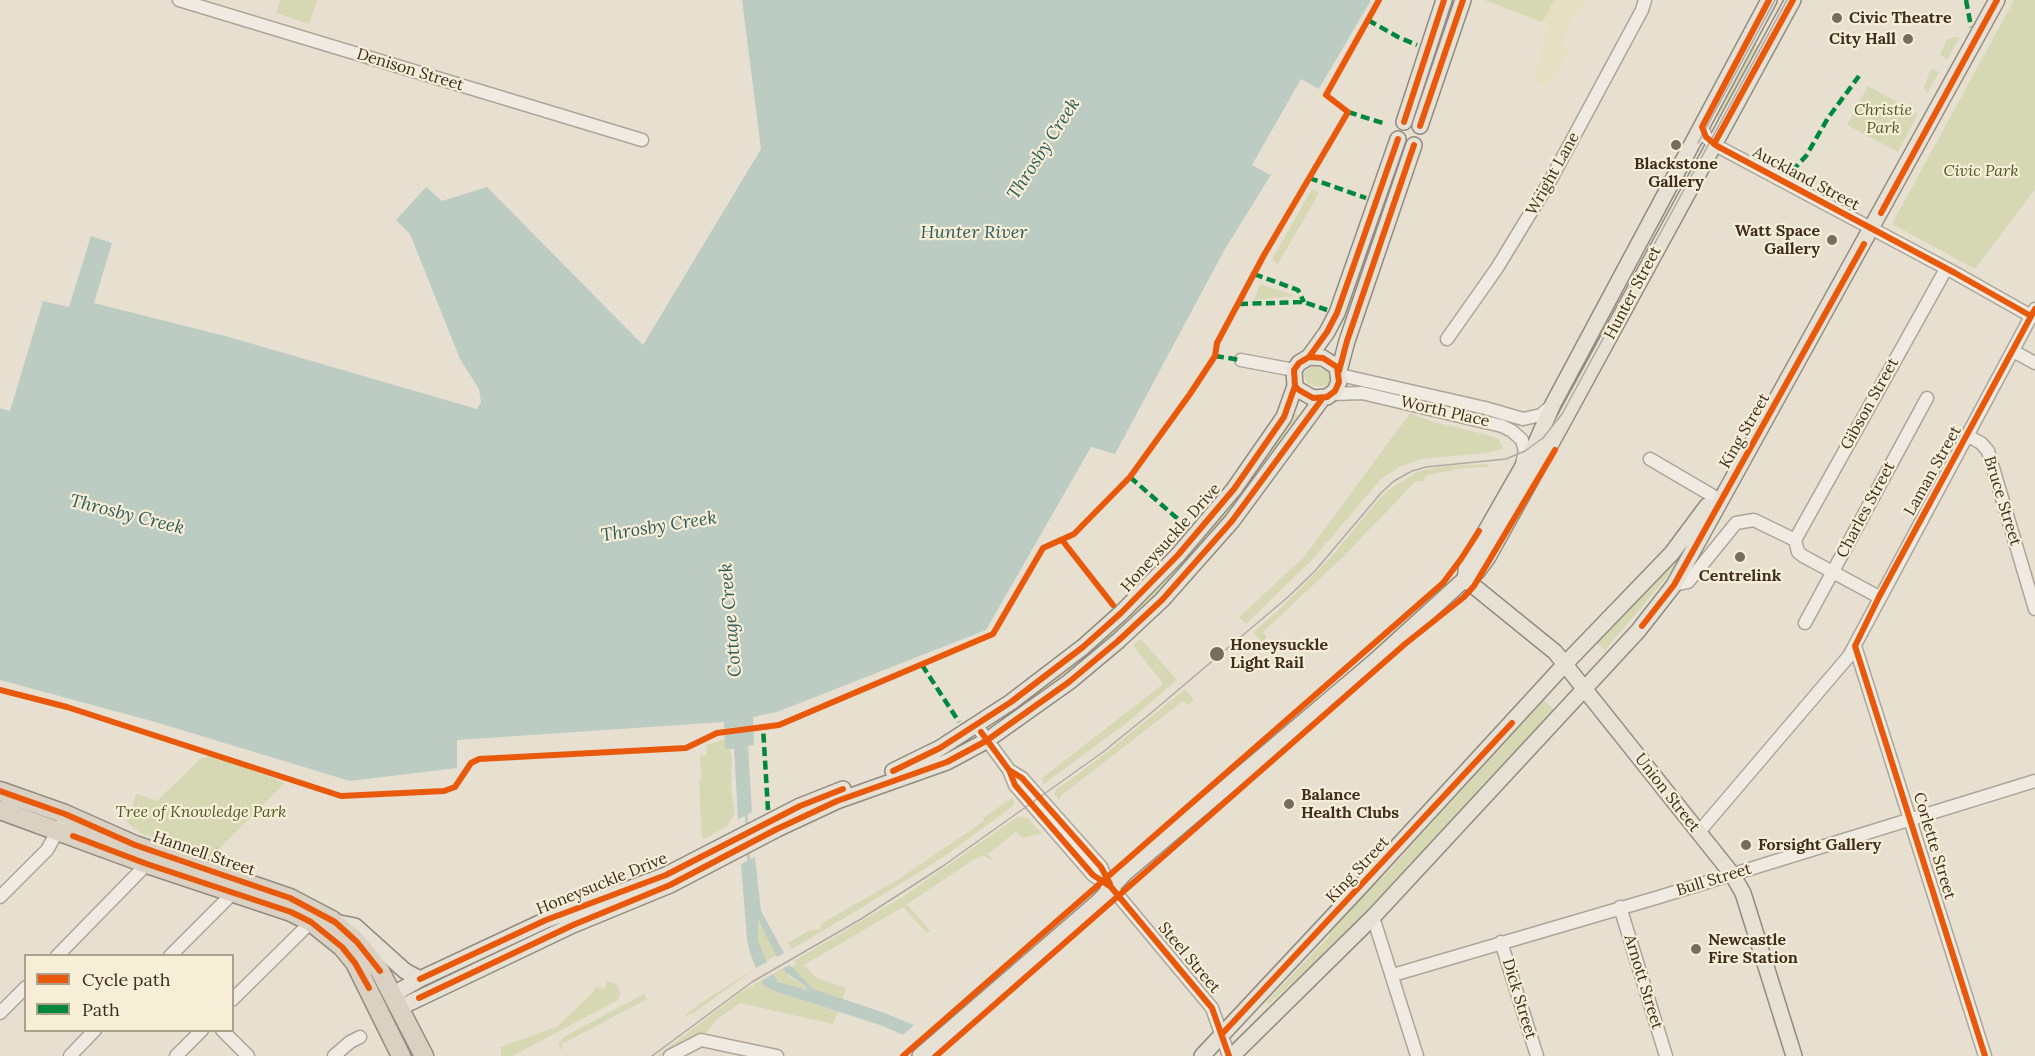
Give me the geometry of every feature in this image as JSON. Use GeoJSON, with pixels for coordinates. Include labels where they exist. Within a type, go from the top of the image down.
{"type":"FeatureCollection","features":[{"type":"Feature","properties":{"kind":"highway","name":"Hannell Street"},"geometry":{"type":"LineString","coordinates":[[0,792],[147,864],[291,912],[311,922],[328,934],[348,955],[369,988],[401,1056]]}},
{"type":"Feature","properties":{"kind":"highway","name":"Hannell Street"},"geometry":{"type":"LineString","coordinates":[[0,810],[62,822],[135,845],[290,898],[335,922],[369,956],[396,1001],[424,1056]]}},
{"type":"Feature","properties":{"kind":"highway","name":"Honeysuckle Drive"},"geometry":{"type":"LineString","coordinates":[[378,1010],[396,1001]]}},
{"type":"Feature","properties":{"kind":"main road"},"geometry":{"type":"LineString","coordinates":[[1444,0],[1404,122],[1397,129],[1398,139],[1337,314],[1309,357],[1299,363],[1295,378],[1306,395],[1327,396],[1338,387],[1347,341],[1414,145],[1421,138],[1420,126],[1463,0]]}},
{"type":"Feature","properties":{"kind":"main road","name":"Hunter Street"},"geometry":{"type":"LineString","coordinates":[[1465,579],[1467,564],[1536,442],[1553,404],[1769,0]]}},
{"type":"Feature","properties":{"kind":"main road","name":"Hunter Street"},"geometry":{"type":"LineString","coordinates":[[920,1056],[1098,902],[1111,887],[1385,652],[1465,579],[1477,572],[1488,557],[1793,0]]}},
{"type":"Feature","properties":{"kind":"main road","name":"King Street"},"geometry":{"type":"LineString","coordinates":[[1230,1056],[1373,917],[1638,631],[1674,585],[1998,0]]}},
{"type":"Feature","properties":{"kind":"main road"},"geometry":{"type":"LineString","coordinates":[[1404,122],[1414,122],[1420,126]]}},
{"type":"Feature","properties":{"kind":"main road"},"geometry":{"type":"LineString","coordinates":[[1398,139],[1405,145],[1414,145]]}},
{"type":"Feature","properties":{"kind":"main road"},"geometry":{"type":"LineString","coordinates":[[1309,357],[1328,360],[1337,367],[1339,373]]}},
{"type":"Feature","properties":{"kind":"main road","name":"Honeysuckle Drive"},"geometry":{"type":"LineString","coordinates":[[396,1001],[420,979],[546,920],[666,875],[736,844],[826,795],[913,763],[1011,702],[1083,647],[1121,613],[1206,524],[1258,456],[1284,417],[1295,378]]}},
{"type":"Feature","properties":{"kind":"main road","name":"Honeysuckle Drive"},"geometry":{"type":"LineString","coordinates":[[759,832],[862,791],[947,762],[986,741],[1076,676],[1162,600],[1232,521],[1327,396]]}},
{"type":"Feature","properties":{"kind":"main road","name":"King Street"},"geometry":{"type":"LineString","coordinates":[[1202,1056],[1565,664],[1672,553],[1753,443]]}},
{"type":"Feature","properties":{"kind":"main road","name":"Union Street"},"geometry":{"type":"LineString","coordinates":[[1465,579],[1555,652],[1732,874],[1743,893],[1794,1056]]}},
{"type":"Feature","properties":{"kind":"main road","name":"Honeysuckle Drive"},"geometry":{"type":"LineString","coordinates":[[396,1001],[670,885],[736,844]]}},
{"type":"Feature","properties":{"kind":"main road"},"geometry":{"type":"LineString","coordinates":[[335,922],[348,924],[361,930],[405,971],[420,979]]}},
{"type":"Feature","properties":{"kind":"street","name":"Denison Street"},"geometry":{"type":"LineString","coordinates":[[178,0],[642,140]]}},
{"type":"Feature","properties":{"kind":"street","name":"Wright Lane"},"geometry":{"type":"LineString","coordinates":[[1447,339],[1497,268],[1550,181],[1642,10],[1645,0]]}},
{"type":"Feature","properties":{"kind":"street","name":"Auckland Street"},"geometry":{"type":"LineString","coordinates":[[1702,127],[1704,135],[1714,144],[1872,230],[2033,313]]}},
{"type":"Feature","properties":{"kind":"street","name":"Gibson Street"},"geometry":{"type":"LineString","coordinates":[[1795,540],[1946,269]]}},
{"type":"Feature","properties":{"kind":"street","name":"Laman Street"},"geometry":{"type":"LineString","coordinates":[[1698,833],[1841,666],[1855,646],[1879,597],[2033,313]]}},
{"type":"Feature","properties":{"kind":"street"},"geometry":{"type":"LineString","coordinates":[[2013,351],[2035,363]]}},
{"type":"Feature","properties":{"kind":"street"},"geometry":{"type":"LineString","coordinates":[[1241,360],[1295,378]]}},
{"type":"Feature","properties":{"kind":"street","name":"Worth Place"},"geometry":{"type":"LineString","coordinates":[[1339,373],[1522,419],[1540,415],[1553,404]]}},
{"type":"Feature","properties":{"kind":"street","name":"Worth Place"},"geometry":{"type":"LineString","coordinates":[[1327,396],[1362,393],[1502,426],[1516,433],[1524,446],[1524,456],[1519,472]]}},
{"type":"Feature","properties":{"kind":"street","name":"Charles Street"},"geometry":{"type":"LineString","coordinates":[[1805,623],[1927,398]]}},
{"type":"Feature","properties":{"kind":"street","name":"Bruce Street"},"geometry":{"type":"LineString","coordinates":[[1968,436],[1981,443],[1988,451],[2035,609]]}},
{"type":"Feature","properties":{"kind":"street"},"geometry":{"type":"LineString","coordinates":[[1650,459],[1713,496]]}},
{"type":"Feature","properties":{"kind":"street"},"geometry":{"type":"LineString","coordinates":[[1674,585],[1688,582],[1736,523],[1754,520],[1795,540],[1798,552],[1803,556],[1879,597]]}},
{"type":"Feature","properties":{"kind":"street"},"geometry":{"type":"LineString","coordinates":[[2021,566],[2035,561]]}},
{"type":"Feature","properties":{"kind":"street","name":"Corlette Street"},"geometry":{"type":"LineString","coordinates":[[1855,646],[1985,1056]]}},
{"type":"Feature","properties":{"kind":"street","name":"Steel Street"},"geometry":{"type":"LineString","coordinates":[[976,725],[1009,770],[1015,785],[1094,875],[1111,887],[1212,1008],[1230,1056]]}},
{"type":"Feature","properties":{"kind":"street","name":"Bull Street"},"geometry":{"type":"LineString","coordinates":[[1393,975],[2035,781]]}},
{"type":"Feature","properties":{"kind":"street"},"geometry":{"type":"LineString","coordinates":[[0,897],[47,850],[62,822]]}},
{"type":"Feature","properties":{"kind":"street"},"geometry":{"type":"LineString","coordinates":[[59,954],[147,864]]}},
{"type":"Feature","properties":{"kind":"street"},"geometry":{"type":"LineString","coordinates":[[172,954],[234,892]]}},
{"type":"Feature","properties":{"kind":"street","name":"Arnott Street"},"geometry":{"type":"LineString","coordinates":[[1620,907],[1666,1056]]}},
{"type":"Feature","properties":{"kind":"street"},"geometry":{"type":"LineString","coordinates":[[1373,917],[1417,1056]]}},
{"type":"Feature","properties":{"kind":"street"},"geometry":{"type":"LineString","coordinates":[[234,998],[311,922]]}},
{"type":"Feature","properties":{"kind":"street","name":"Dick Street"},"geometry":{"type":"LineString","coordinates":[[1501,942],[1537,1056]]}},
{"type":"Feature","properties":{"kind":"street"},"geometry":{"type":"LineString","coordinates":[[0,1013],[24,989]]}},
{"type":"Feature","properties":{"kind":"street"},"geometry":{"type":"LineString","coordinates":[[70,1056],[93,1032]]}},
{"type":"Feature","properties":{"kind":"street"},"geometry":{"type":"LineString","coordinates":[[176,1056],[200,1032]]}},
{"type":"Feature","properties":{"kind":"street"},"geometry":{"type":"LineString","coordinates":[[224,1032],[248,1056]]}},
{"type":"Feature","properties":{"kind":"street"},"geometry":{"type":"LineString","coordinates":[[334,1056],[350,1042],[360,1037]]}},
{"type":"Feature","properties":{"kind":"street"},"geometry":{"type":"LineString","coordinates":[[670,1056],[701,1040],[777,1056]]}},
{"type":"Feature","properties":{"kind":"shaded area"},"geometry":{"type":"Polygon","coordinates":[[[1554,0],[1587,0],[1570,23],[1563,45],[1569,49],[1547,88],[1535,80],[1548,25],[1542,22],[1554,0]]]}},
{"type":"Feature","properties":{"kind":"green space"},"geometry":{"type":"Polygon","coordinates":[[[280,0],[317,0],[309,24],[276,13],[280,0]]]}},
{"type":"Feature","properties":{"kind":"green space"},"geometry":{"type":"Polygon","coordinates":[[[1447,0],[1459,0],[1441,53],[1430,50],[1447,0]]]}},
{"type":"Feature","properties":{"kind":"green space"},"geometry":{"type":"Polygon","coordinates":[[[1484,0],[1554,0],[1542,22],[1484,0]]]}},
{"type":"Feature","properties":{"kind":"green space","name":"Civic Park"},"geometry":{"type":"Polygon","coordinates":[[[2014,0],[2035,0],[2035,189],[1975,269],[1892,224],[2014,0]]]}},
{"type":"Feature","properties":{"kind":"green space"},"geometry":{"type":"Polygon","coordinates":[[[1960,37],[1947,60],[1940,54],[1947,40],[1960,37]]]}},
{"type":"Feature","properties":{"kind":"green space"},"geometry":{"type":"Polygon","coordinates":[[[1754,43],[1760,46],[1719,118],[1716,116],[1754,43]]]}},
{"type":"Feature","properties":{"kind":"green space"},"geometry":{"type":"Polygon","coordinates":[[[1931,69],[1939,72],[1927,94],[1924,87],[1931,69]]]}},
{"type":"Feature","properties":{"kind":"green space","name":"Christie Park"},"geometry":{"type":"Polygon","coordinates":[[[1868,86],[1918,114],[1898,152],[1847,125],[1868,86]]]}},
{"type":"Feature","properties":{"kind":"green space"},"geometry":{"type":"Polygon","coordinates":[[[1392,161],[1403,165],[1384,220],[1374,216],[1392,161]]]}},
{"type":"Feature","properties":{"kind":"green space"},"geometry":{"type":"Polygon","coordinates":[[[1687,169],[1689,170],[1645,251],[1644,250],[1687,169]]]}},
{"type":"Feature","properties":{"kind":"green space"},"geometry":{"type":"Polygon","coordinates":[[[1312,189],[1319,193],[1278,264],[1272,259],[1312,189]]]}},
{"type":"Feature","properties":{"kind":"green space"},"geometry":{"type":"Polygon","coordinates":[[[1371,223],[1382,227],[1349,323],[1338,319],[1371,223]]]}},
{"type":"Feature","properties":{"kind":"green space"},"geometry":{"type":"Polygon","coordinates":[[[1260,284],[1296,296],[1254,300],[1260,284]]]}},
{"type":"Feature","properties":{"kind":"green space"},"geometry":{"type":"Polygon","coordinates":[[[1310,367],[1327,371],[1331,379],[1329,384],[1319,387],[1308,384],[1303,374],[1310,367]]]}},
{"type":"Feature","properties":{"kind":"green space"},"geometry":{"type":"Polygon","coordinates":[[[1292,412],[1302,418],[1234,512],[1133,621],[1126,612],[1292,412]]]}},
{"type":"Feature","properties":{"kind":"green space"},"geometry":{"type":"Polygon","coordinates":[[[1410,413],[1430,421],[1499,439],[1503,449],[1421,459],[1399,467],[1381,479],[1313,559],[1246,624],[1239,617],[1304,557],[1410,413]]]}},
{"type":"Feature","properties":{"kind":"green space"},"geometry":{"type":"Polygon","coordinates":[[[1488,464],[1488,467],[1454,469],[1427,475],[1423,481],[1416,481],[1344,556],[1263,632],[1267,637],[1262,643],[1253,632],[1280,609],[1331,557],[1379,499],[1391,488],[1419,471],[1447,466],[1488,464]]]}},
{"type":"Feature","properties":{"kind":"green space"},"geometry":{"type":"Polygon","coordinates":[[[1717,500],[1669,575],[1605,650],[1596,643],[1676,554],[1717,500]]]}},
{"type":"Feature","properties":{"kind":"green space"},"geometry":{"type":"Polygon","coordinates":[[[1121,616],[1128,625],[1093,656],[1000,723],[995,717],[1121,616]]]}},
{"type":"Feature","properties":{"kind":"green space"},"geometry":{"type":"Polygon","coordinates":[[[1141,639],[1177,680],[1129,721],[1044,784],[1041,779],[1163,684],[1133,645],[1141,639]]]}},
{"type":"Feature","properties":{"kind":"green space"},"geometry":{"type":"Polygon","coordinates":[[[1185,689],[1194,700],[1188,705],[1183,701],[1062,795],[1059,800],[1054,794],[1056,790],[1185,689]]]}},
{"type":"Feature","properties":{"kind":"green space"},"geometry":{"type":"Polygon","coordinates":[[[1544,700],[1555,711],[1349,932],[1269,1004],[1266,1002],[1327,939],[1340,918],[1374,880],[1382,878],[1544,700]]]}},
{"type":"Feature","properties":{"kind":"green space"},"geometry":{"type":"Polygon","coordinates":[[[727,739],[732,757],[731,788],[735,814],[727,826],[702,838],[700,756],[707,755],[706,745],[727,739]]]}},
{"type":"Feature","properties":{"kind":"green space","name":"Tree of Knowledge Park"},"geometry":{"type":"Polygon","coordinates":[[[211,756],[285,783],[211,857],[140,833],[127,822],[136,794],[157,801],[200,759],[211,756]]]}},
{"type":"Feature","properties":{"kind":"green space"},"geometry":{"type":"Polygon","coordinates":[[[1012,798],[1015,803],[1013,806],[942,858],[792,949],[788,943],[808,931],[821,929],[821,924],[899,879],[984,821],[983,818],[1012,798]]]}},
{"type":"Feature","properties":{"kind":"green space"},"geometry":{"type":"Polygon","coordinates":[[[1017,817],[1028,818],[1042,834],[1022,838],[1016,832],[988,854],[992,859],[983,855],[973,860],[907,904],[930,931],[927,933],[903,907],[804,965],[817,978],[846,988],[842,999],[813,989],[791,967],[796,964],[794,961],[904,896],[1017,817]]]}},
{"type":"Feature","properties":{"kind":"green space"},"geometry":{"type":"Polygon","coordinates":[[[758,919],[777,955],[766,961],[757,941],[758,919]]]}},
{"type":"Feature","properties":{"kind":"green space"},"geometry":{"type":"Polygon","coordinates":[[[756,968],[695,1012],[682,1018],[702,1002],[756,968]]]}},
{"type":"Feature","properties":{"kind":"green space"},"geometry":{"type":"Polygon","coordinates":[[[783,968],[789,977],[806,986],[807,990],[775,980],[773,974],[783,968]]]}},
{"type":"Feature","properties":{"kind":"green space"},"geometry":{"type":"Polygon","coordinates":[[[762,980],[764,985],[777,992],[838,1012],[833,1024],[740,1003],[716,1020],[708,1031],[657,1056],[741,992],[762,980]]]}},
{"type":"Feature","properties":{"kind":"green space"},"geometry":{"type":"Polygon","coordinates":[[[607,981],[617,985],[620,993],[618,1000],[512,1056],[501,1056],[501,1047],[558,1026],[593,992],[595,987],[605,989],[607,981]]]}},
{"type":"Feature","properties":{"kind":"green space"},"geometry":{"type":"Polygon","coordinates":[[[644,994],[647,999],[562,1044],[560,1052],[559,1043],[564,1037],[644,994]]]}},
{"type":"Feature","properties":{"kind":"water","name":"Hunter River"},"geometry":{"type":"Polygon","coordinates":[[[742,0],[1371,0],[1314,97],[1307,95],[1266,169],[1272,173],[1225,249],[1115,454],[1091,447],[986,630],[777,712],[753,717],[754,745],[748,746],[752,812],[738,819],[734,749],[725,749],[724,722],[457,740],[457,768],[350,781],[155,722],[0,680],[0,408],[10,411],[43,301],[69,307],[91,236],[112,243],[94,303],[229,337],[477,409],[481,402],[479,389],[460,359],[410,234],[396,220],[426,187],[442,201],[487,187],[643,345],[761,149],[742,0]]]}},
{"type":"Feature","properties":{"kind":"water"},"geometry":{"type":"Polygon","coordinates":[[[755,857],[761,911],[784,953],[777,957],[758,919],[758,941],[767,962],[756,968],[747,939],[741,864],[755,857]]]}},
{"type":"Feature","properties":{"kind":"water"},"geometry":{"type":"Polygon","coordinates":[[[790,965],[813,989],[914,1025],[903,1035],[883,1026],[777,992],[763,985],[762,980],[773,974],[778,982],[807,990],[806,986],[786,973],[783,968],[790,965]]]}},
{"type":"Feature","properties":{"kind":"pier"},"geometry":{"type":"Polygon","coordinates":[[[1301,79],[1319,89],[1313,99],[1308,98],[1304,102],[1270,163],[1269,167],[1273,170],[1270,175],[1252,165],[1301,79]]]}},
{"type":"Feature","properties":{"kind":"pier"},"geometry":{"type":"Polygon","coordinates":[[[756,725],[756,731],[722,735],[721,729],[756,725]]]}},
{"type":"Feature","properties":{"kind":"waterway"},"geometry":{"type":"LineString","coordinates":[[746,813],[747,827]]}},
{"type":"Feature","properties":{"kind":"waterway"},"geometry":{"type":"LineString","coordinates":[[748,849],[749,863]]}},
{"type":"Feature","properties":{"kind":"tram line"},"geometry":{"type":"LineString","coordinates":[[1698,143],[1775,0]]}},
{"type":"Feature","properties":{"kind":"tram line"},"geometry":{"type":"LineString","coordinates":[[652,1056],[752,982],[861,919],[943,866],[1103,752],[1288,597],[1315,571],[1381,493],[1394,481],[1412,471],[1426,467],[1506,459],[1525,451],[1543,438],[1562,414],[1787,0]]}},
{"type":"Feature","properties":{"kind":"marked path"},"geometry":{"type":"LineString","coordinates":[[1966,0],[1971,27]]}},
{"type":"Feature","properties":{"kind":"marked path"},"geometry":{"type":"LineString","coordinates":[[1368,20],[1417,45]]}},
{"type":"Feature","properties":{"kind":"marked path"},"geometry":{"type":"LineString","coordinates":[[1792,171],[1806,156],[1828,118],[1859,76]]}},
{"type":"Feature","properties":{"kind":"marked path"},"geometry":{"type":"LineString","coordinates":[[1348,112],[1386,124]]}},
{"type":"Feature","properties":{"kind":"marked path"},"geometry":{"type":"LineString","coordinates":[[1309,178],[1366,198]]}},
{"type":"Feature","properties":{"kind":"marked path"},"geometry":{"type":"LineString","coordinates":[[1254,274],[1298,290],[1304,302]]}},
{"type":"Feature","properties":{"kind":"marked path"},"geometry":{"type":"LineString","coordinates":[[1239,304],[1304,302],[1327,310]]}},
{"type":"Feature","properties":{"kind":"marked path"},"geometry":{"type":"LineString","coordinates":[[1215,356],[1241,360]]}},
{"type":"Feature","properties":{"kind":"marked path"},"geometry":{"type":"LineString","coordinates":[[1130,477],[1187,527]]}},
{"type":"Feature","properties":{"kind":"marked path"},"geometry":{"type":"LineString","coordinates":[[922,665],[959,722]]}},
{"type":"Feature","properties":{"kind":"marked path"},"geometry":{"type":"LineString","coordinates":[[768,810],[763,727],[769,727]]}},
{"type":"Feature","properties":{"kind":"cycle path"},"geometry":{"type":"LineString","coordinates":[[0,690],[67,707],[341,796],[444,791],[455,787],[471,763],[479,759],[686,748],[717,733],[779,725],[993,634],[1043,548],[1074,534],[1130,477],[1215,356],[1217,343],[1264,255],[1348,112],[1326,95],[1379,0]]}},
{"type":"Feature","properties":{"kind":"cycle path"},"geometry":{"type":"LineString","coordinates":[[1404,122],[1444,0]]}},
{"type":"Feature","properties":{"kind":"cycle path"},"geometry":{"type":"LineString","coordinates":[[1420,126],[1463,0]]}},
{"type":"Feature","properties":{"kind":"cycle path"},"geometry":{"type":"LineString","coordinates":[[1769,0],[1702,127],[1706,137],[1717,146],[2031,316]]}},
{"type":"Feature","properties":{"kind":"cycle path"},"geometry":{"type":"LineString","coordinates":[[1714,144],[1793,0]]}},
{"type":"Feature","properties":{"kind":"cycle path"},"geometry":{"type":"LineString","coordinates":[[1881,213],[1997,0]]}},
{"type":"Feature","properties":{"kind":"cycle path"},"geometry":{"type":"LineString","coordinates":[[1309,357],[1337,313],[1398,139]]}},
{"type":"Feature","properties":{"kind":"cycle path"},"geometry":{"type":"LineString","coordinates":[[1339,371],[1347,341],[1414,145]]}},
{"type":"Feature","properties":{"kind":"cycle path"},"geometry":{"type":"LineString","coordinates":[[1642,626],[1674,585],[1864,244]]}},
{"type":"Feature","properties":{"kind":"cycle path"},"geometry":{"type":"LineString","coordinates":[[1985,1056],[1855,646],[1879,597],[2035,309]]}},
{"type":"Feature","properties":{"kind":"cycle path"},"geometry":{"type":"LineString","coordinates":[[1309,357],[1323,358],[1337,367],[1339,382],[1335,391],[1327,397],[1313,398],[1295,386],[1294,370],[1299,363],[1309,357]]}},
{"type":"Feature","properties":{"kind":"cycle path"},"geometry":{"type":"LineString","coordinates":[[893,771],[940,748],[1011,702],[1083,647],[1121,613],[1178,555],[1234,489],[1284,417],[1295,386]]}},
{"type":"Feature","properties":{"kind":"cycle path"},"geometry":{"type":"LineString","coordinates":[[419,998],[573,925],[670,885],[777,829],[837,801],[947,762],[986,741],[1069,682],[1162,600],[1232,521],[1322,399]]}},
{"type":"Feature","properties":{"kind":"cycle path"},"geometry":{"type":"LineString","coordinates":[[936,1056],[1405,644],[1464,597],[1474,586],[1555,450]]}},
{"type":"Feature","properties":{"kind":"cycle path"},"geometry":{"type":"LineString","coordinates":[[903,1056],[1443,583],[1479,531]]}},
{"type":"Feature","properties":{"kind":"cycle path"},"geometry":{"type":"LineString","coordinates":[[1062,540],[1113,605]]}},
{"type":"Feature","properties":{"kind":"cycle path"},"geometry":{"type":"LineString","coordinates":[[1222,1034],[1512,723]]}},
{"type":"Feature","properties":{"kind":"cycle path"},"geometry":{"type":"LineString","coordinates":[[981,732],[1009,770],[1022,778],[1101,867],[1110,884]]}},
{"type":"Feature","properties":{"kind":"cycle path"},"geometry":{"type":"LineString","coordinates":[[1009,770],[1015,785],[1093,875],[1111,887],[1212,1008],[1229,1056]]}},
{"type":"Feature","properties":{"kind":"cycle path"},"geometry":{"type":"LineString","coordinates":[[420,979],[546,920],[666,875],[800,806],[843,789]]}},
{"type":"Feature","properties":{"kind":"cycle path"},"geometry":{"type":"LineString","coordinates":[[0,791],[65,814],[135,845],[290,898],[335,922],[357,942],[380,971]]}},
{"type":"Feature","properties":{"kind":"cycle path"},"geometry":{"type":"LineString","coordinates":[[73,836],[147,864],[291,912],[311,922],[342,947],[355,963],[369,988]]}},
{"type":"Feature","properties":{"kind":"place","name":"Civic Theatre"},"geometry":{"type":"Point","coordinates":[1837,18]}},
{"type":"Feature","properties":{"kind":"place","name":"City Hall"},"geometry":{"type":"Point","coordinates":[1908,39]}},
{"type":"Feature","properties":{"kind":"place","name":"Blackstone Gallery"},"geometry":{"type":"Point","coordinates":[1676,145]}},
{"type":"Feature","properties":{"kind":"place","name":"Watt Space Gallery"},"geometry":{"type":"Point","coordinates":[1832,240]}},
{"type":"Feature","properties":{"kind":"place","name":"Centrelink"},"geometry":{"type":"Point","coordinates":[1740,557]}},
{"type":"Feature","properties":{"kind":"place","name":"Honeysuckle Light Rail"},"geometry":{"type":"Point","coordinates":[1217,654]}},
{"type":"Feature","properties":{"kind":"place","name":"Balance Health Clubs"},"geometry":{"type":"Point","coordinates":[1289,804]}},
{"type":"Feature","properties":{"kind":"place","name":"Forsight Gallery"},"geometry":{"type":"Point","coordinates":[1746,845]}},
{"type":"Feature","properties":{"kind":"place","name":"Newcastle Fire Station"},"geometry":{"type":"Point","coordinates":[1696,949]}},
{"type":"Feature","properties":{"kind":"water label","name":"Throsby Creek"},"geometry":{"type":"Point","coordinates":[1044,149]}},
{"type":"Feature","properties":{"kind":"water label","name":"Throsby Creek"},"geometry":{"type":"Point","coordinates":[127,515]}},
{"type":"Feature","properties":{"kind":"water label","name":"Throsby Creek"},"geometry":{"type":"Point","coordinates":[659,527]}},
{"type":"Feature","properties":{"kind":"water label","name":"Cottage Creek"},"geometry":{"type":"Point","coordinates":[731,620]}}]}
